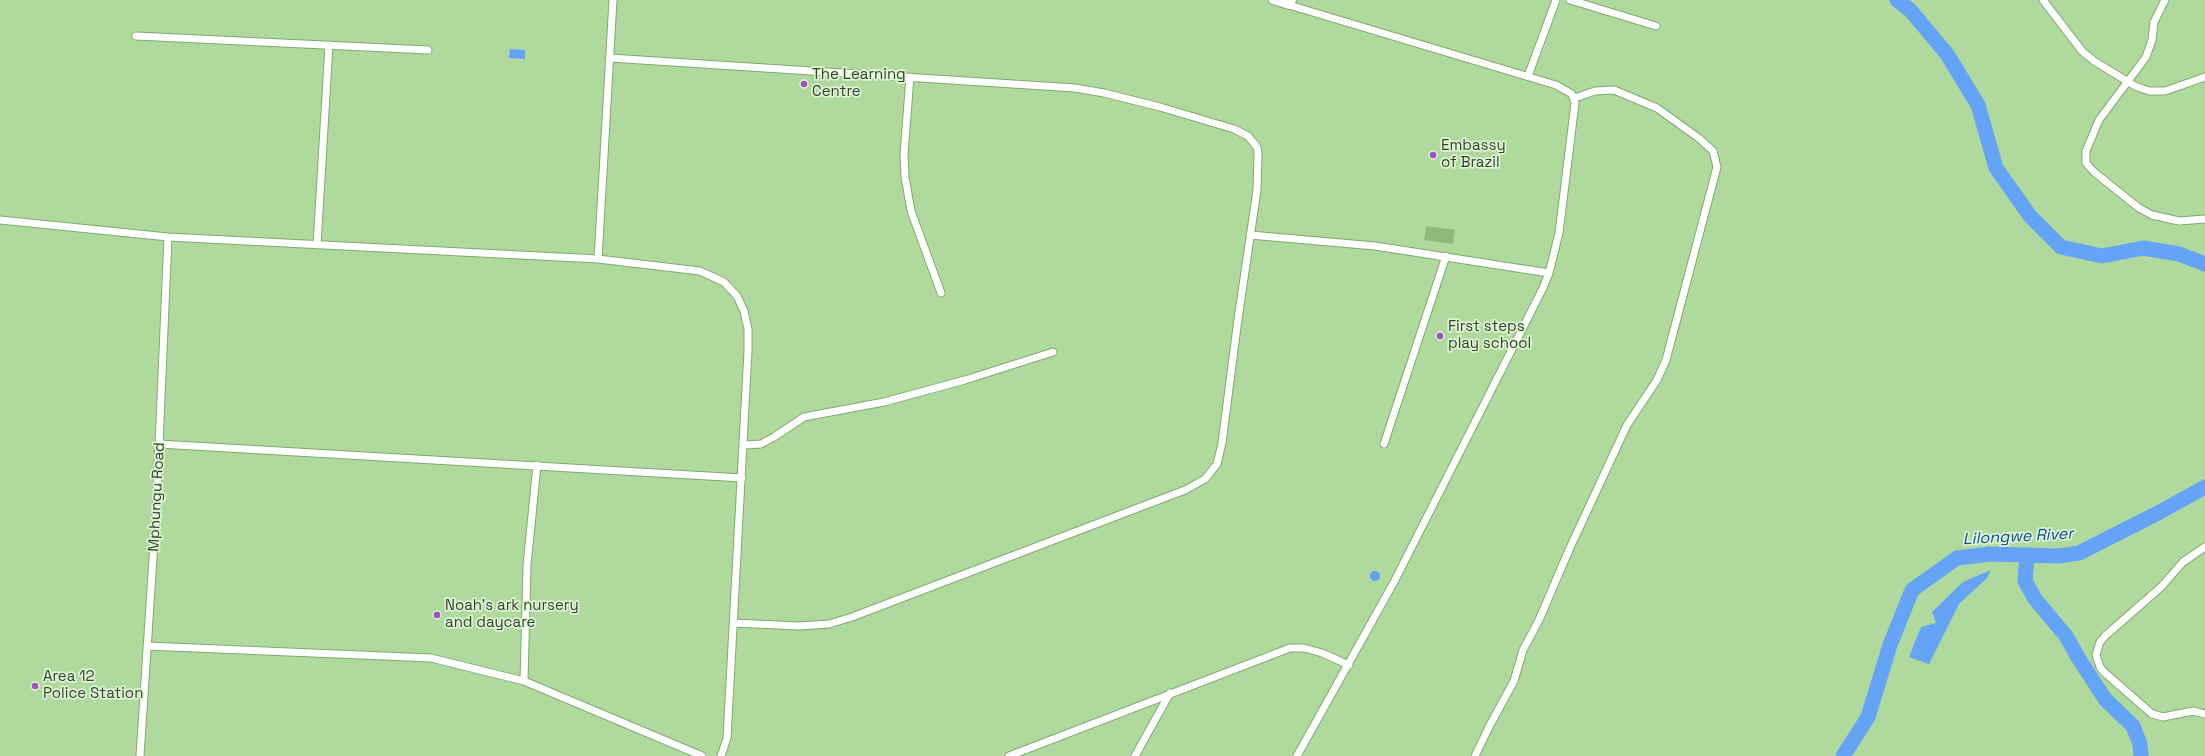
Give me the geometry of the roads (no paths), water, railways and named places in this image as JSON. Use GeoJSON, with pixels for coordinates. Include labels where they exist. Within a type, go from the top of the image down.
{"type":"FeatureCollection","features":[{"type":"Feature","properties":{"kind":"street"},"geometry":{"type":"LineString","coordinates":[[598,258],[613,0]]}},
{"type":"Feature","properties":{"kind":"street"},"geometry":{"type":"LineString","coordinates":[[1273,0],[1290,2],[1563,88],[1574,98],[1575,114],[1559,233],[1549,273],[1519,337],[1398,576],[1297,756]]}},
{"type":"Feature","properties":{"kind":"street"},"geometry":{"type":"LineString","coordinates":[[1528,76],[1556,0]]}},
{"type":"Feature","properties":{"kind":"street"},"geometry":{"type":"LineString","coordinates":[[1570,0],[1656,26]]}},
{"type":"Feature","properties":{"kind":"street"},"geometry":{"type":"LineString","coordinates":[[2043,0],[2082,51],[2127,82],[2149,91],[2165,91],[2205,77]]}},
{"type":"Feature","properties":{"kind":"street"},"geometry":{"type":"LineString","coordinates":[[2165,0],[2154,22],[2152,40],[2146,57],[2099,120],[2086,151],[2086,163],[2094,172],[2139,208],[2152,215],[2179,221],[2205,219]]}},
{"type":"Feature","properties":{"kind":"street"},"geometry":{"type":"LineString","coordinates":[[136,36],[428,50]]}},
{"type":"Feature","properties":{"kind":"street"},"geometry":{"type":"LineString","coordinates":[[317,245],[328,45]]}},
{"type":"Feature","properties":{"kind":"street"},"geometry":{"type":"LineString","coordinates":[[610,58],[1076,88],[1104,93],[1160,107],[1242,132],[1257,147],[1259,160],[1257,190],[1222,443],[1217,464],[1205,479],[1185,490],[852,617],[829,624],[799,626],[734,623]]}},
{"type":"Feature","properties":{"kind":"street"},"geometry":{"type":"LineString","coordinates":[[910,77],[904,154],[905,177],[912,211],[941,293]]}},
{"type":"Feature","properties":{"kind":"street"},"geometry":{"type":"LineString","coordinates":[[1476,756],[1490,725],[1514,681],[1523,650],[1539,620],[1569,550],[1627,425],[1657,380],[1666,360],[1717,167],[1713,151],[1700,139],[1651,105],[1614,90],[1595,91],[1574,98]]}},
{"type":"Feature","properties":{"kind":"street"},"geometry":{"type":"LineString","coordinates":[[0,220],[168,237],[598,258],[700,271],[724,282],[738,296],[744,311],[748,329],[744,445],[727,738],[721,756]]}},
{"type":"Feature","properties":{"kind":"street"},"geometry":{"type":"LineString","coordinates":[[1250,235],[1330,241],[1446,256],[1549,273]]}},
{"type":"Feature","properties":{"kind":"street","name":"Mphungu Road"},"geometry":{"type":"LineString","coordinates":[[140,756],[159,444],[168,237]]}},
{"type":"Feature","properties":{"kind":"street"},"geometry":{"type":"LineString","coordinates":[[1384,444],[1446,256]]}},
{"type":"Feature","properties":{"kind":"street"},"geometry":{"type":"LineString","coordinates":[[744,445],[761,444],[804,417],[884,402],[965,380],[1053,352]]}},
{"type":"Feature","properties":{"kind":"street"},"geometry":{"type":"LineString","coordinates":[[159,444],[742,478]]}},
{"type":"Feature","properties":{"kind":"street"},"geometry":{"type":"LineString","coordinates":[[524,681],[527,566],[537,465]]}},
{"type":"Feature","properties":{"kind":"street"},"geometry":{"type":"LineString","coordinates":[[2205,548],[2183,562],[2161,587],[2105,636],[2100,642],[2096,655],[2100,667],[2104,672],[2152,714],[2163,717],[2193,711],[2205,714]]}},
{"type":"Feature","properties":{"kind":"street"},"geometry":{"type":"LineString","coordinates":[[147,646],[431,658],[524,681],[702,756]]}},
{"type":"Feature","properties":{"kind":"street"},"geometry":{"type":"LineString","coordinates":[[1009,756],[1290,648],[1304,648],[1322,653],[1348,665]]}},
{"type":"Feature","properties":{"kind":"street"},"geometry":{"type":"LineString","coordinates":[[1136,756],[1170,693]]}},
{"type":"Feature","properties":{"kind":"water"},"geometry":{"type":"Polygon","coordinates":[[[510,49],[525,50],[525,59],[509,58],[510,49]]]}},
{"type":"Feature","properties":{"kind":"water"},"geometry":{"type":"Polygon","coordinates":[[[1991,570],[1987,578],[1959,604],[1929,664],[1909,657],[1921,627],[1936,623],[1932,612],[1963,582],[1991,570]]]}},
{"type":"Feature","properties":{"kind":"water"},"geometry":{"type":"Polygon","coordinates":[[[1373,571],[1377,571],[1380,576],[1377,581],[1373,581],[1370,578],[1370,574],[1373,571]]]}},
{"type":"Feature","properties":{"kind":"waterway"},"geometry":{"type":"LineString","coordinates":[[1897,0],[1910,10],[1947,54],[1978,105],[1996,168],[2030,216],[2061,247],[2102,256],[2143,248],[2179,254],[2205,264]]}},
{"type":"Feature","properties":{"kind":"waterway","name":"Lilongwe River"},"geometry":{"type":"LineString","coordinates":[[1843,756],[1868,717],[1890,645],[1912,590],[1957,558],[1991,554],[2059,556],[2079,553],[2158,513],[2205,487]]}},
{"type":"Feature","properties":{"kind":"waterway"},"geometry":{"type":"LineString","coordinates":[[2027,555],[2025,581],[2035,599],[2066,636],[2105,699],[2133,726],[2140,744],[2141,756]]}},
{"type":"Feature","properties":{"kind":"place","name":"The Learning Centre"},"geometry":{"type":"Point","coordinates":[804,84]}},
{"type":"Feature","properties":{"kind":"place","name":"Embassy of Brazil"},"geometry":{"type":"Point","coordinates":[1433,155]}},
{"type":"Feature","properties":{"kind":"place","name":"First steps play school"},"geometry":{"type":"Point","coordinates":[1440,336]}},
{"type":"Feature","properties":{"kind":"place","name":"Noah's ark nursery and daycare"},"geometry":{"type":"Point","coordinates":[437,615]}},
{"type":"Feature","properties":{"kind":"place","name":"Area 12 Police Station"},"geometry":{"type":"Point","coordinates":[35,686]}}]}
